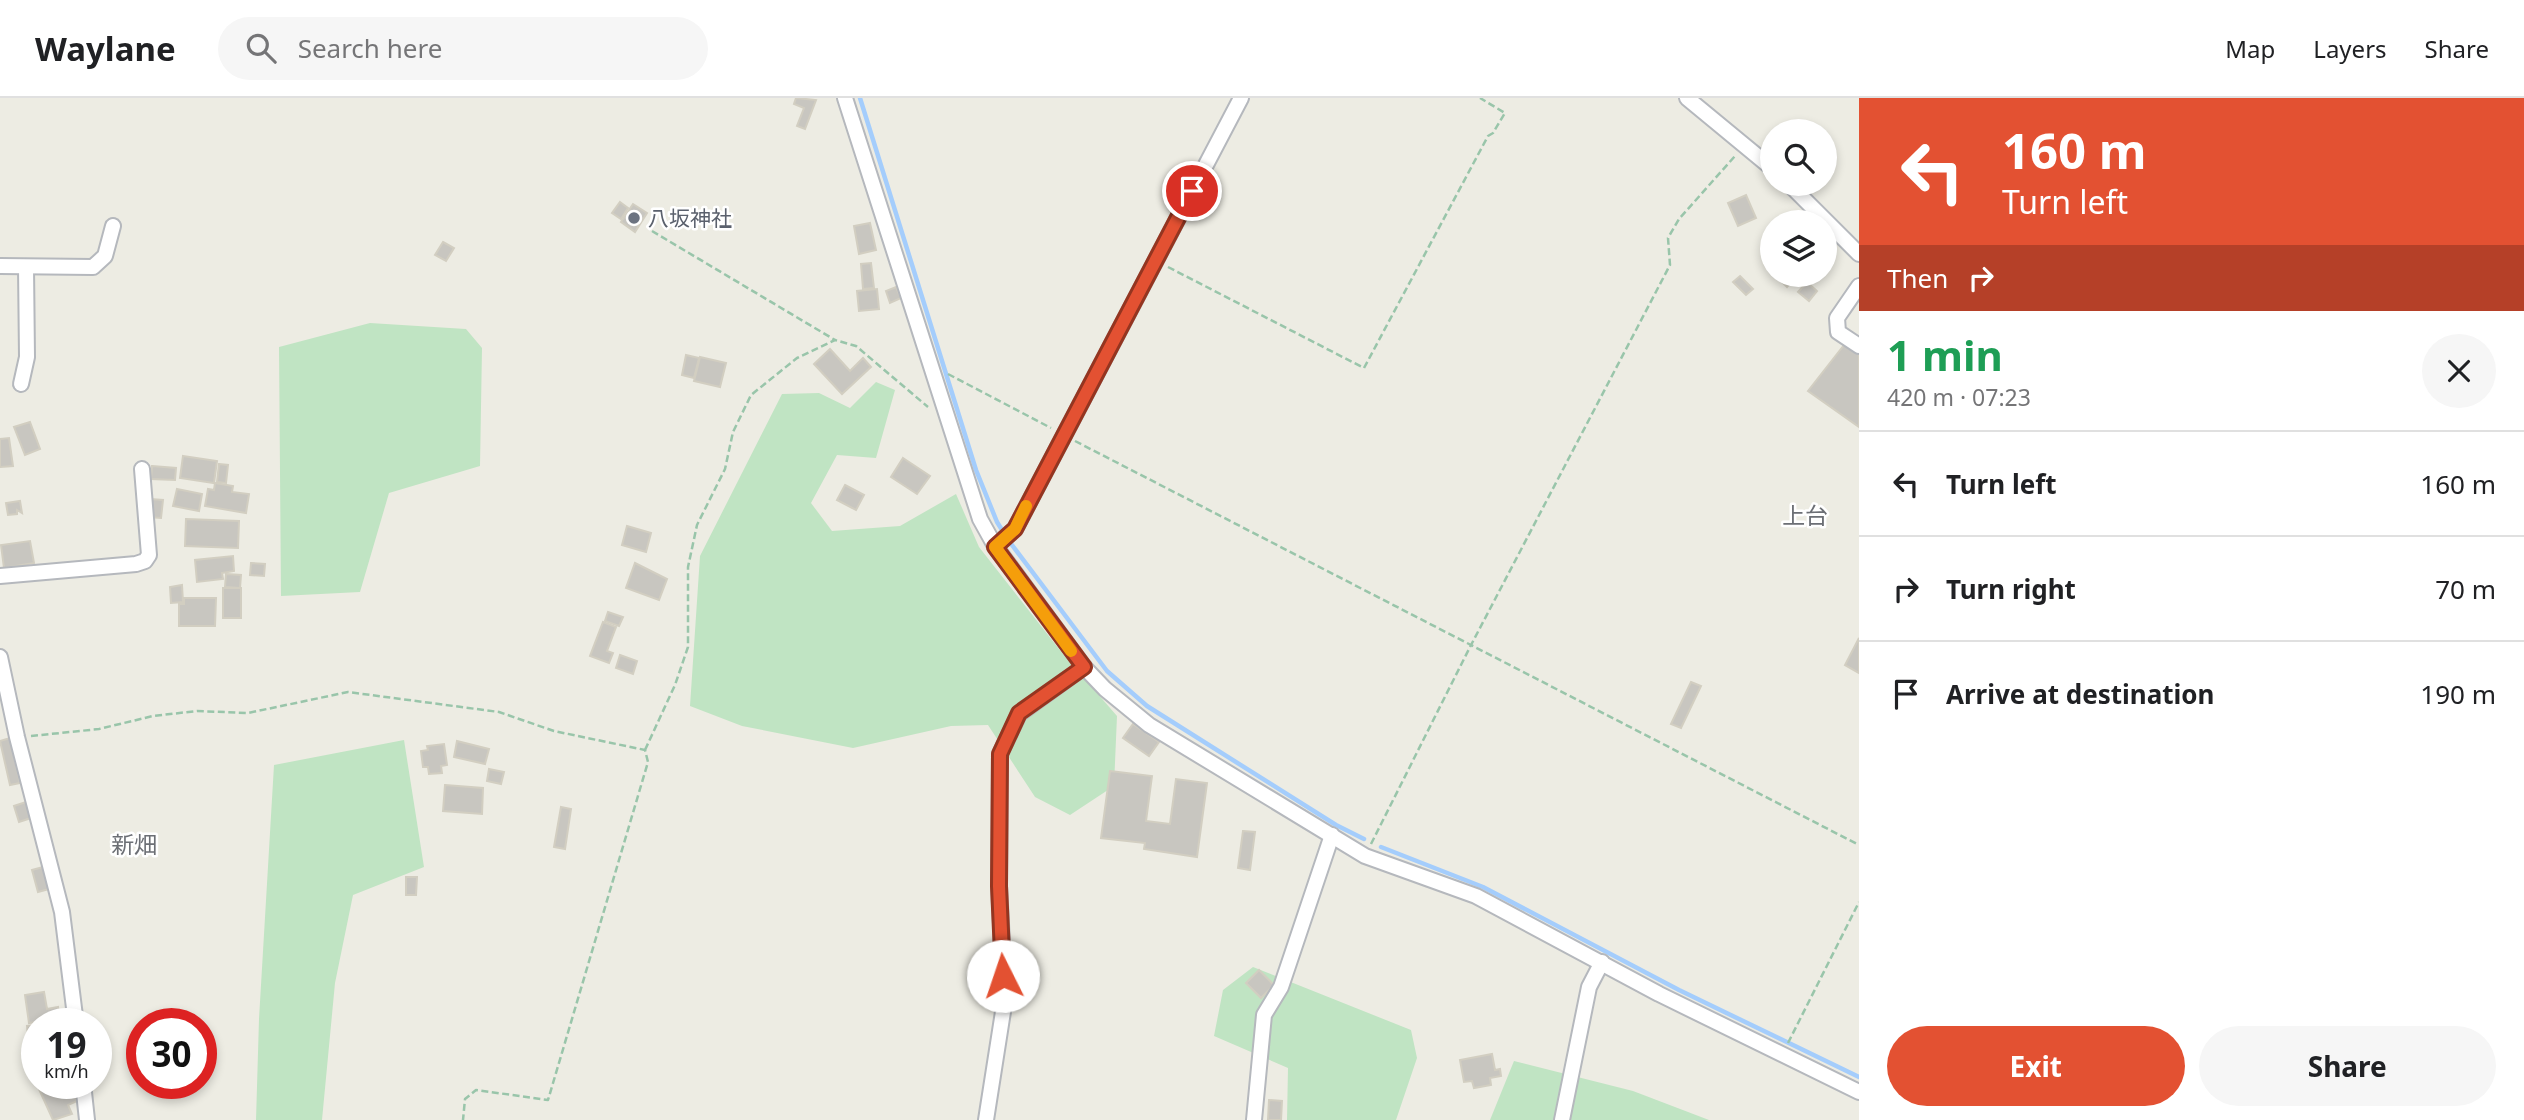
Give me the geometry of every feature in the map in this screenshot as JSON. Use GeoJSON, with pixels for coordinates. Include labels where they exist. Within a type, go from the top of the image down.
{"type":"FeatureCollection","features":[{"type":"Feature","properties":{"kind":"street"},"geometry":{"type":"LineString","coordinates":[[845,98],[968,489],[1084,667],[1105,690],[1149,725],[1365,856],[1476,896],[1733,1031],[1859,1092]]}},
{"type":"Feature","properties":{"kind":"street"},"geometry":{"type":"LineString","coordinates":[[1002,540],[1063,435],[1241,98]]}},
{"type":"Feature","properties":{"kind":"street"},"geometry":{"type":"LineString","coordinates":[[1687,98],[1760,157]]}},
{"type":"Feature","properties":{"kind":"street"},"geometry":{"type":"LineString","coordinates":[[1801,196],[1859,254]]}},
{"type":"Feature","properties":{"kind":"street"},"geometry":{"type":"LineString","coordinates":[[0,266],[93,267],[105,256],[113,226]]}},
{"type":"Feature","properties":{"kind":"street"},"geometry":{"type":"LineString","coordinates":[[20,384],[27,358],[26,267]]}},
{"type":"Feature","properties":{"kind":"street"},"geometry":{"type":"LineString","coordinates":[[1859,286],[1837,317],[1838,331],[1859,346]]}},
{"type":"Feature","properties":{"kind":"street"},"geometry":{"type":"LineString","coordinates":[[0,576],[145,561],[149,555],[142,469]]}},
{"type":"Feature","properties":{"kind":"street"},"geometry":{"type":"LineString","coordinates":[[0,657],[17,737],[62,912],[74,1008]]}},
{"type":"Feature","properties":{"kind":"street"},"geometry":{"type":"LineString","coordinates":[[986,1120],[1005,999],[999,886],[1000,754],[1019,713],[1084,667]]}},
{"type":"Feature","properties":{"kind":"street"},"geometry":{"type":"LineString","coordinates":[[1254,1120],[1264,1015],[1281,987],[1332,835]]}},
{"type":"Feature","properties":{"kind":"street"},"geometry":{"type":"LineString","coordinates":[[1562,1120],[1589,987],[1602,962]]}},
{"type":"Feature","properties":{"kind":"street"},"geometry":{"type":"LineString","coordinates":[[85,1099],[87,1120]]}},
{"type":"Feature","properties":{"kind":"path"},"geometry":{"type":"LineString","coordinates":[[1156,261],[1364,368],[1488,136],[1493,133],[1505,113],[1480,98]]}},
{"type":"Feature","properties":{"kind":"path"},"geometry":{"type":"LineString","coordinates":[[1365,856],[1470,647],[1670,265],[1668,238],[1673,228],[1746,145]]}},
{"type":"Feature","properties":{"kind":"path"},"geometry":{"type":"LineString","coordinates":[[652,231],[835,340],[856,346],[947,423]]}},
{"type":"Feature","properties":{"kind":"path"},"geometry":{"type":"LineString","coordinates":[[463,1120],[465,1099],[476,1090],[548,1100],[648,762],[645,750],[675,685],[688,647],[688,567],[697,525],[724,469],[733,432],[751,395],[797,358],[835,340]]}},
{"type":"Feature","properties":{"kind":"path"},"geometry":{"type":"LineString","coordinates":[[951,375],[1470,647],[1859,845]]}},
{"type":"Feature","properties":{"kind":"path"},"geometry":{"type":"LineString","coordinates":[[17,737],[99,729],[153,716],[197,710],[248,713],[348,692],[499,712],[554,731],[645,750]]}},
{"type":"Feature","properties":{"kind":"path"},"geometry":{"type":"LineString","coordinates":[[1791,1037],[1859,902]]}},
{"type":"Feature","properties":{"kind":"green space"},"geometry":{"type":"Polygon","coordinates":[[[370,323],[466,329],[482,348],[480,466],[389,493],[360,592],[281,596],[279,347],[370,323]]]}},
{"type":"Feature","properties":{"kind":"green space"},"geometry":{"type":"Polygon","coordinates":[[[876,382],[895,390],[876,458],[837,455],[811,503],[832,531],[900,526],[956,494],[979,547],[1063,654],[1117,716],[1114,786],[1070,815],[1035,797],[988,725],[951,726],[853,748],[742,726],[690,706],[700,556],[782,394],[819,393],[850,408],[876,382]]]}},
{"type":"Feature","properties":{"kind":"green space"},"geometry":{"type":"Polygon","coordinates":[[[404,740],[424,867],[353,895],[335,983],[322,1120],[256,1120],[259,1019],[274,765],[404,740]]]}},
{"type":"Feature","properties":{"kind":"green space"},"geometry":{"type":"Polygon","coordinates":[[[1253,967],[1411,1030],[1417,1058],[1396,1120],[1287,1120],[1288,1068],[1214,1036],[1223,990],[1253,967]]]}},
{"type":"Feature","properties":{"kind":"green space"},"geometry":{"type":"Polygon","coordinates":[[[1514,1061],[1633,1091],[1709,1120],[1490,1120],[1514,1061]]]}},
{"type":"Feature","properties":{"kind":"building"},"geometry":{"type":"Polygon","coordinates":[[[796,98],[816,100],[805,129],[797,126],[804,108],[794,104],[796,98]]]}},
{"type":"Feature","properties":{"kind":"building"},"geometry":{"type":"Polygon","coordinates":[[[1746,195],[1756,218],[1738,226],[1728,203],[1746,195]]]}},
{"type":"Feature","properties":{"kind":"building"},"geometry":{"type":"Polygon","coordinates":[[[620,202],[628,208],[621,219],[612,213],[620,202]]]}},
{"type":"Feature","properties":{"kind":"building","name":"八坂神社"},"geometry":{"type":"Polygon","coordinates":[[[633,204],[647,213],[635,232],[621,222],[633,204]]]}},
{"type":"Feature","properties":{"kind":"building"},"geometry":{"type":"Polygon","coordinates":[[[870,223],[876,250],[859,254],[854,226],[870,223]]]}},
{"type":"Feature","properties":{"kind":"building"},"geometry":{"type":"Polygon","coordinates":[[[443,242],[454,248],[446,261],[435,255],[443,242]]]}},
{"type":"Feature","properties":{"kind":"building"},"geometry":{"type":"Polygon","coordinates":[[[871,263],[874,288],[863,289],[861,264],[871,263]]]}},
{"type":"Feature","properties":{"kind":"building"},"geometry":{"type":"Polygon","coordinates":[[[1740,276],[1753,289],[1746,295],[1733,282],[1740,276]]]}},
{"type":"Feature","properties":{"kind":"building"},"geometry":{"type":"Polygon","coordinates":[[[896,287],[901,298],[890,303],[886,291],[896,287]]]}},
{"type":"Feature","properties":{"kind":"building"},"geometry":{"type":"Polygon","coordinates":[[[1802,287],[1813,287],[1817,291],[1809,301],[1798,292],[1802,287]]]}},
{"type":"Feature","properties":{"kind":"building"},"geometry":{"type":"Polygon","coordinates":[[[877,289],[879,309],[859,311],[857,291],[877,289]]]}},
{"type":"Feature","properties":{"kind":"building"},"geometry":{"type":"Polygon","coordinates":[[[1844,345],[1857,354],[1859,352],[1859,427],[1808,391],[1844,345]]]}},
{"type":"Feature","properties":{"kind":"building"},"geometry":{"type":"Polygon","coordinates":[[[830,349],[850,371],[863,358],[871,367],[842,394],[814,364],[830,349]]]}},
{"type":"Feature","properties":{"kind":"building"},"geometry":{"type":"Polygon","coordinates":[[[686,355],[699,358],[694,378],[682,375],[686,355]]]}},
{"type":"Feature","properties":{"kind":"building"},"geometry":{"type":"Polygon","coordinates":[[[700,357],[726,363],[720,387],[694,381],[700,357]]]}},
{"type":"Feature","properties":{"kind":"building"},"geometry":{"type":"Polygon","coordinates":[[[30,422],[40,449],[25,455],[14,427],[30,422]]]}},
{"type":"Feature","properties":{"kind":"building"},"geometry":{"type":"Polygon","coordinates":[[[9,438],[13,466],[0,467],[0,439],[9,438]]]}},
{"type":"Feature","properties":{"kind":"building"},"geometry":{"type":"Polygon","coordinates":[[[183,456],[217,461],[214,483],[180,478],[183,456]]]}},
{"type":"Feature","properties":{"kind":"building"},"geometry":{"type":"Polygon","coordinates":[[[903,458],[930,476],[917,494],[891,477],[903,458]]]}},
{"type":"Feature","properties":{"kind":"building"},"geometry":{"type":"Polygon","coordinates":[[[219,464],[228,465],[226,483],[217,482],[219,464]]]}},
{"type":"Feature","properties":{"kind":"building"},"geometry":{"type":"Polygon","coordinates":[[[152,466],[176,468],[175,480],[151,479],[152,466]]]}},
{"type":"Feature","properties":{"kind":"building"},"geometry":{"type":"Polygon","coordinates":[[[215,483],[233,486],[232,492],[249,494],[246,513],[205,506],[208,489],[214,490],[215,483]]]}},
{"type":"Feature","properties":{"kind":"building"},"geometry":{"type":"Polygon","coordinates":[[[845,485],[864,495],[856,510],[837,500],[845,485]]]}},
{"type":"Feature","properties":{"kind":"building"},"geometry":{"type":"Polygon","coordinates":[[[177,489],[202,494],[199,511],[173,506],[177,489]]]}},
{"type":"Feature","properties":{"kind":"building"},"geometry":{"type":"Polygon","coordinates":[[[150,499],[163,500],[161,518],[148,517],[150,499]]]}},
{"type":"Feature","properties":{"kind":"building"},"geometry":{"type":"Polygon","coordinates":[[[20,501],[22,513],[17,510],[17,514],[8,515],[6,503],[20,501]]]}},
{"type":"Feature","properties":{"kind":"building"},"geometry":{"type":"Polygon","coordinates":[[[186,519],[239,521],[238,548],[185,546],[186,519]]]}},
{"type":"Feature","properties":{"kind":"building"},"geometry":{"type":"Polygon","coordinates":[[[627,526],[651,533],[646,552],[622,545],[627,526]]]}},
{"type":"Feature","properties":{"kind":"building"},"geometry":{"type":"Polygon","coordinates":[[[30,541],[34,563],[4,568],[1,545],[30,541]]]}},
{"type":"Feature","properties":{"kind":"building"},"geometry":{"type":"Polygon","coordinates":[[[233,556],[234,571],[222,573],[223,579],[197,582],[195,560],[233,556]]]}},
{"type":"Feature","properties":{"kind":"building"},"geometry":{"type":"Polygon","coordinates":[[[251,563],[265,564],[264,576],[250,575],[251,563]]]}},
{"type":"Feature","properties":{"kind":"building"},"geometry":{"type":"Polygon","coordinates":[[[635,563],[667,579],[659,600],[626,588],[635,563]]]}},
{"type":"Feature","properties":{"kind":"building"},"geometry":{"type":"Polygon","coordinates":[[[226,574],[241,575],[240,588],[225,587],[226,574]]]}},
{"type":"Feature","properties":{"kind":"building"},"geometry":{"type":"Polygon","coordinates":[[[182,585],[183,602],[171,603],[170,587],[182,585]]]}},
{"type":"Feature","properties":{"kind":"building"},"geometry":{"type":"Polygon","coordinates":[[[223,588],[241,588],[241,618],[223,618],[223,588]]]}},
{"type":"Feature","properties":{"kind":"building"},"geometry":{"type":"Polygon","coordinates":[[[184,598],[216,598],[215,626],[179,626],[179,604],[184,604],[184,598]]]}},
{"type":"Feature","properties":{"kind":"building"},"geometry":{"type":"Polygon","coordinates":[[[608,612],[623,617],[619,626],[605,621],[608,612]]]}},
{"type":"Feature","properties":{"kind":"building"},"geometry":{"type":"Polygon","coordinates":[[[603,622],[616,627],[607,651],[613,653],[609,663],[590,656],[603,622]]]}},
{"type":"Feature","properties":{"kind":"building"},"geometry":{"type":"Polygon","coordinates":[[[1859,638],[1859,673],[1845,665],[1859,638]]]}},
{"type":"Feature","properties":{"kind":"building"},"geometry":{"type":"Polygon","coordinates":[[[620,655],[637,661],[633,674],[616,668],[620,655]]]}},
{"type":"Feature","properties":{"kind":"building"},"geometry":{"type":"Polygon","coordinates":[[[1691,682],[1701,686],[1681,728],[1671,724],[1691,682]]]}},
{"type":"Feature","properties":{"kind":"building"},"geometry":{"type":"Polygon","coordinates":[[[1133,724],[1159,742],[1149,756],[1123,738],[1133,724]]]}},
{"type":"Feature","properties":{"kind":"building"},"geometry":{"type":"Polygon","coordinates":[[[10,738],[20,783],[10,785],[0,741],[10,738]]]}},
{"type":"Feature","properties":{"kind":"building"},"geometry":{"type":"Polygon","coordinates":[[[457,741],[489,749],[485,764],[454,757],[457,741]]]}},
{"type":"Feature","properties":{"kind":"building"},"geometry":{"type":"Polygon","coordinates":[[[444,744],[447,765],[441,766],[442,773],[429,774],[428,767],[423,767],[421,751],[428,750],[427,746],[444,744]]]}},
{"type":"Feature","properties":{"kind":"building"},"geometry":{"type":"Polygon","coordinates":[[[489,769],[504,772],[501,784],[487,781],[489,769]]]}},
{"type":"Feature","properties":{"kind":"building"},"geometry":{"type":"Polygon","coordinates":[[[1110,771],[1152,776],[1146,821],[1170,824],[1176,779],[1207,783],[1197,857],[1144,849],[1145,843],[1101,838],[1110,771]]]}},
{"type":"Feature","properties":{"kind":"building"},"geometry":{"type":"Polygon","coordinates":[[[445,785],[483,788],[482,814],[443,811],[445,785]]]}},
{"type":"Feature","properties":{"kind":"building"},"geometry":{"type":"Polygon","coordinates":[[[26,802],[31,818],[19,822],[14,806],[26,802]]]}},
{"type":"Feature","properties":{"kind":"building"},"geometry":{"type":"Polygon","coordinates":[[[561,807],[571,809],[565,849],[554,847],[561,807]]]}},
{"type":"Feature","properties":{"kind":"building"},"geometry":{"type":"Polygon","coordinates":[[[1243,831],[1255,832],[1250,870],[1238,868],[1243,831]]]}},
{"type":"Feature","properties":{"kind":"building"},"geometry":{"type":"Polygon","coordinates":[[[43,867],[49,889],[38,892],[32,870],[43,867]]]}},
{"type":"Feature","properties":{"kind":"building"},"geometry":{"type":"Polygon","coordinates":[[[406,877],[417,877],[416,895],[406,895],[406,877]]]}},
{"type":"Feature","properties":{"kind":"building"},"geometry":{"type":"Polygon","coordinates":[[[1259,970],[1274,985],[1261,998],[1246,983],[1259,970]]]}},
{"type":"Feature","properties":{"kind":"building"},"geometry":{"type":"Polygon","coordinates":[[[44,992],[47,1008],[27,1008],[25,995],[44,992]]]}},
{"type":"Feature","properties":{"kind":"building"},"geometry":{"type":"Polygon","coordinates":[[[1492,1054],[1495,1070],[1500,1069],[1501,1076],[1490,1078],[1491,1085],[1474,1088],[1472,1081],[1464,1082],[1460,1060],[1492,1054]]]}},
{"type":"Feature","properties":{"kind":"building"},"geometry":{"type":"Polygon","coordinates":[[[43,1099],[76,1099],[77,1101],[68,1105],[72,1114],[53,1120],[43,1099]]]}},
{"type":"Feature","properties":{"kind":"building"},"geometry":{"type":"Polygon","coordinates":[[[1269,1100],[1282,1101],[1281,1120],[1268,1120],[1269,1100]]]}},
{"type":"Feature","properties":{"kind":"waterway"},"geometry":{"type":"LineString","coordinates":[[860,98],[976,470],[997,522],[1009,541],[1107,671],[1147,706],[1336,825],[1364,839]]}},
{"type":"Feature","properties":{"kind":"waterway"},"geometry":{"type":"LineString","coordinates":[[1381,847],[1483,887],[1679,990],[1859,1077]]}},
{"type":"Feature","properties":{"kind":"slow traffic"},"geometry":{"type":"LineString","coordinates":[[1026,506],[1015,529],[995,547],[1071,651]]}},
{"type":"Feature","properties":{"kind":"place","name":"八坂神社"},"geometry":{"type":"Point","coordinates":[634,218]}},
{"type":"Feature","properties":{"kind":"district","name":"上台"},"geometry":{"type":"Point","coordinates":[1805,515]}},
{"type":"Feature","properties":{"kind":"district","name":"新畑"},"geometry":{"type":"Point","coordinates":[134,844]}},
{"type":"Feature","properties":{"kind":"route"},"geometry":{"type":"LineString","coordinates":[[1003,976],[999,886],[1000,754],[1019,713],[1084,667],[995,547],[1015,529],[1192,191]]}}]}
